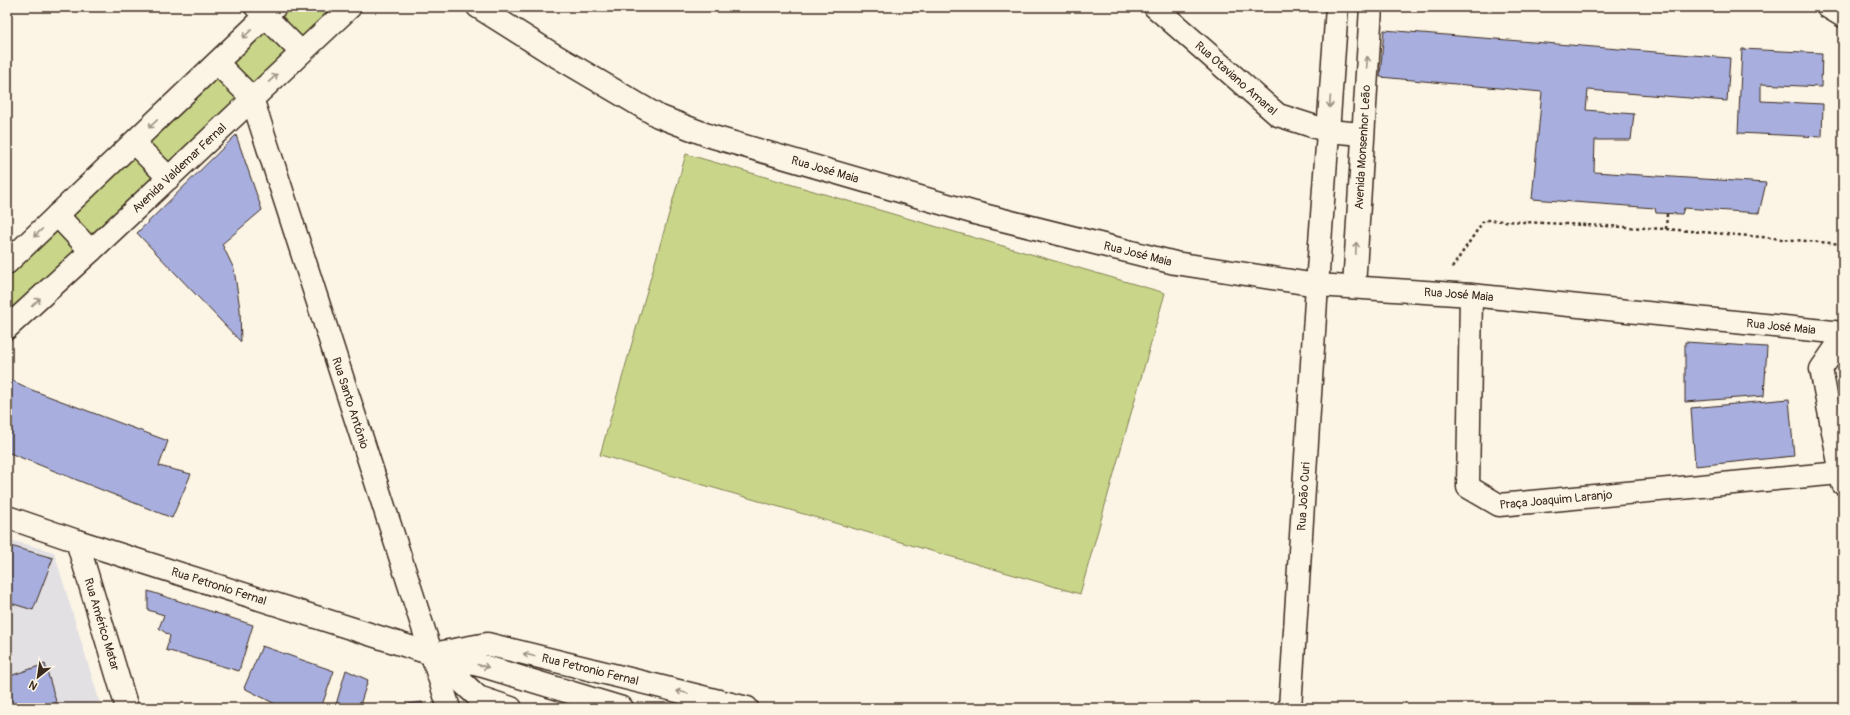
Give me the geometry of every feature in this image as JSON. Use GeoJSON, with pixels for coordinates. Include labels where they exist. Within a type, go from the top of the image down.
{"type":"FeatureCollection","features":[{"type":"Feature","properties":{"kind":"street","name":"Avenida Valdemar Fernal"},"geometry":{"type":"LineString","coordinates":[[9,322],[91,251],[350,7]]}},
{"type":"Feature","properties":{"kind":"street","name":"Rua José Maia"},"geometry":{"type":"LineString","coordinates":[[478,7],[551,53],[658,116],[710,136],[975,213],[1175,263],[1317,284],[1471,295],[1843,333]]}},
{"type":"Feature","properties":{"kind":"street","name":"Rua Otaviano Amaral"},"geometry":{"type":"LineString","coordinates":[[1155,7],[1278,115],[1328,131],[1362,134]]}},
{"type":"Feature","properties":{"kind":"street"},"geometry":{"type":"LineString","coordinates":[[1317,284],[1337,7]]}},
{"type":"Feature","properties":{"kind":"street","name":"Avenida Monsenhor Leão"},"geometry":{"type":"LineString","coordinates":[[1354,287],[1362,134],[1371,7]]}},
{"type":"Feature","properties":{"kind":"street"},"geometry":{"type":"LineString","coordinates":[[1828,7],[1843,16]]}},
{"type":"Feature","properties":{"kind":"street"},"geometry":{"type":"LineString","coordinates":[[7,263],[217,63],[265,10],[301,52]]}},
{"type":"Feature","properties":{"kind":"street"},"geometry":{"type":"LineString","coordinates":[[217,63],[252,98]]}},
{"type":"Feature","properties":{"kind":"street","name":"Rua Santo Antônio"},"geometry":{"type":"LineString","coordinates":[[252,98],[449,708]]}},
{"type":"Feature","properties":{"kind":"street"},"geometry":{"type":"LineString","coordinates":[[134,143],[169,178]]}},
{"type":"Feature","properties":{"kind":"street"},"geometry":{"type":"LineString","coordinates":[[57,216],[91,251]]}},
{"type":"Feature","properties":{"kind":"street","name":"Rua João Curi"},"geometry":{"type":"LineString","coordinates":[[1290,708],[1317,284]]}},
{"type":"Feature","properties":{"kind":"street","name":"Praça Joaquim Laranjo"},"geometry":{"type":"LineString","coordinates":[[1471,295],[1468,487],[1499,505],[1841,479]]}},
{"type":"Feature","properties":{"kind":"street"},"geometry":{"type":"LineString","coordinates":[[1841,479],[1820,369],[1843,337]]}},
{"type":"Feature","properties":{"kind":"street","name":"Rua Petronio Fernal"},"geometry":{"type":"LineString","coordinates":[[7,517],[76,541],[432,654],[483,666],[622,708]]}},
{"type":"Feature","properties":{"kind":"street","name":"Rua Américo Matar"},"geometry":{"type":"LineString","coordinates":[[76,541],[127,708]]}},
{"type":"Feature","properties":{"kind":"street","name":"Rua Petronio Fernal"},"geometry":{"type":"LineString","coordinates":[[432,654],[487,644],[747,708]]}},
{"type":"Feature","properties":{"kind":"street","name":"Rua Petronio Fernal"},"geometry":{"type":"LineString","coordinates":[[432,654],[478,697],[511,708]]}},
{"type":"Feature","properties":{"kind":"path"},"geometry":{"type":"LineString","coordinates":[[1666,228],[1667,214]]}},
{"type":"Feature","properties":{"kind":"path"},"geometry":{"type":"LineString","coordinates":[[1435,292],[1484,220],[1666,228],[1843,244]]}},
{"type":"Feature","properties":{"kind":"shaded area"},"geometry":{"type":"Polygon","coordinates":[[[7,539],[54,552],[100,703],[58,708],[7,708],[7,539]]]}},
{"type":"Feature","properties":{"kind":"green space"},"geometry":{"type":"Polygon","coordinates":[[[275,7],[349,7],[301,52],[275,7]]]}},
{"type":"Feature","properties":{"kind":"green space"},"geometry":{"type":"Polygon","coordinates":[[[265,18],[300,53],[252,97],[218,63],[265,18]]]}},
{"type":"Feature","properties":{"kind":"green space"},"geometry":{"type":"Polygon","coordinates":[[[217,63],[250,99],[169,177],[136,143],[217,63]]]}},
{"type":"Feature","properties":{"kind":"green space"},"geometry":{"type":"Polygon","coordinates":[[[134,144],[168,178],[91,250],[58,216],[134,144]]]}},
{"type":"Feature","properties":{"kind":"green space"},"geometry":{"type":"Polygon","coordinates":[[[686,154],[1165,293],[1080,594],[600,455],[686,154]]]}},
{"type":"Feature","properties":{"kind":"green space"},"geometry":{"type":"Polygon","coordinates":[[[57,217],[91,251],[7,315],[7,263],[57,217]]]}},
{"type":"Feature","properties":{"kind":"building"},"geometry":{"type":"Polygon","coordinates":[[[1384,30],[1730,58],[1727,101],[1588,90],[1586,110],[1634,114],[1631,140],[1595,140],[1594,172],[1766,183],[1759,213],[1684,208],[1682,214],[1656,213],[1655,208],[1532,199],[1542,92],[1380,77],[1384,30]]]}},
{"type":"Feature","properties":{"kind":"building"},"geometry":{"type":"Polygon","coordinates":[[[1742,49],[1822,53],[1821,87],[1761,84],[1761,101],[1823,104],[1822,137],[1738,133],[1742,49]]]}},
{"type":"Feature","properties":{"kind":"building"},"geometry":{"type":"Polygon","coordinates":[[[236,135],[262,210],[222,244],[234,269],[240,309],[241,342],[137,233],[236,135]]]}},
{"type":"Feature","properties":{"kind":"building"},"geometry":{"type":"Polygon","coordinates":[[[1685,342],[1767,347],[1764,396],[1685,402],[1685,342]]]}},
{"type":"Feature","properties":{"kind":"building"},"geometry":{"type":"Polygon","coordinates":[[[7,378],[32,390],[168,441],[159,466],[191,474],[172,518],[7,452],[7,378]]]}},
{"type":"Feature","properties":{"kind":"building"},"geometry":{"type":"Polygon","coordinates":[[[1789,399],[1794,456],[1695,466],[1691,408],[1789,399]]]}},
{"type":"Feature","properties":{"kind":"building"},"geometry":{"type":"Polygon","coordinates":[[[7,545],[53,558],[33,610],[7,602],[7,545]]]}},
{"type":"Feature","properties":{"kind":"building"},"geometry":{"type":"Polygon","coordinates":[[[148,591],[253,625],[239,671],[166,650],[170,636],[159,628],[164,615],[148,610],[148,591]]]}},
{"type":"Feature","properties":{"kind":"building"},"geometry":{"type":"Polygon","coordinates":[[[262,646],[334,671],[321,708],[283,708],[244,688],[262,646]]]}},
{"type":"Feature","properties":{"kind":"building"},"geometry":{"type":"Polygon","coordinates":[[[45,664],[58,708],[7,708],[7,677],[45,664]]]}},
{"type":"Feature","properties":{"kind":"building"},"geometry":{"type":"Polygon","coordinates":[[[346,670],[368,680],[359,708],[335,708],[346,670]]]}},
{"type":"Feature","properties":{"kind":"building"},"geometry":{"type":"Polygon","coordinates":[[[422,702],[424,708],[381,708],[422,702]]]}}]}
